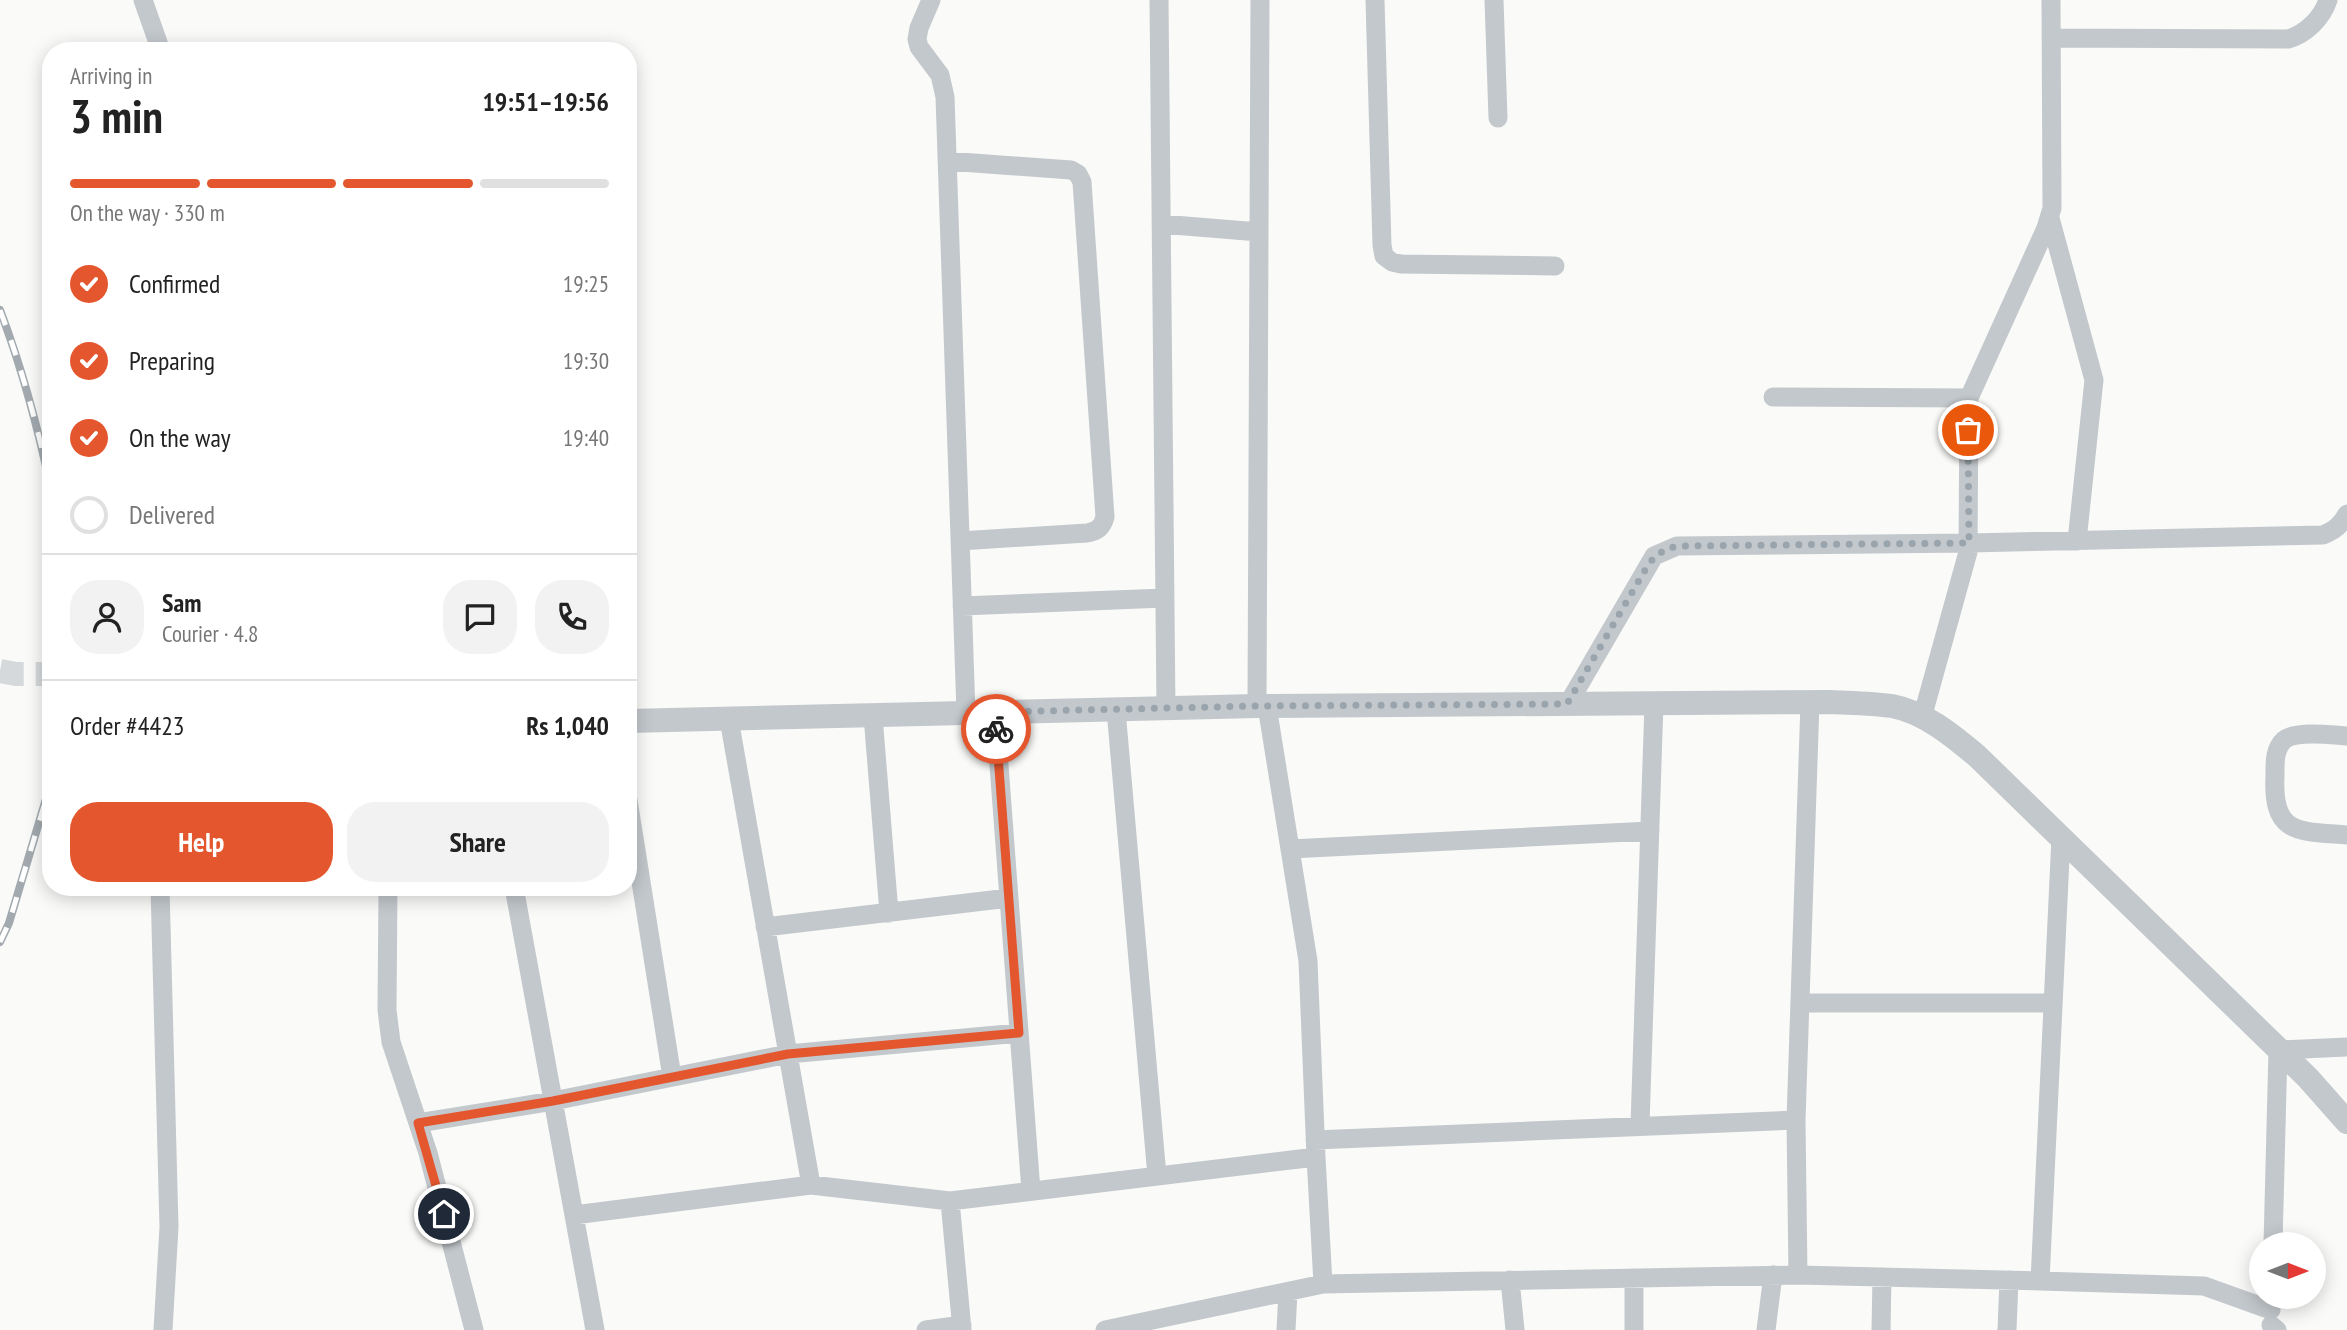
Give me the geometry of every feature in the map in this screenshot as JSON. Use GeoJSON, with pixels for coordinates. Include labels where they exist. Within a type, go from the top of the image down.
{"type":"FeatureCollection","features":[{"type":"Feature","properties":{"kind":"street"},"geometry":{"type":"LineString","coordinates":[[143,0],[158,42]]}},
{"type":"Feature","properties":{"kind":"street"},"geometry":{"type":"LineString","coordinates":[[932,0],[917,39],[919,47],[940,75],[944,86],[966,713]]}},
{"type":"Feature","properties":{"kind":"street"},"geometry":{"type":"LineString","coordinates":[[1159,0],[1166,709]]}},
{"type":"Feature","properties":{"kind":"street"},"geometry":{"type":"LineString","coordinates":[[1260,0],[1262,706],[1290,849],[1308,961],[1323,1284]]}},
{"type":"Feature","properties":{"kind":"street"},"geometry":{"type":"LineString","coordinates":[[1375,0],[1384,256],[1401,264],[1555,267]]}},
{"type":"Feature","properties":{"kind":"street"},"geometry":{"type":"LineString","coordinates":[[1494,0],[1498,118]]}},
{"type":"Feature","properties":{"kind":"street"},"geometry":{"type":"LineString","coordinates":[[1922,718],[1969,543],[1969,398],[2050,218],[2052,208],[2051,0]]}},
{"type":"Feature","properties":{"kind":"street"},"geometry":{"type":"LineString","coordinates":[[2051,38],[2288,39],[2302,33],[2319,18],[2328,0]]}},
{"type":"Feature","properties":{"kind":"street"},"geometry":{"type":"LineString","coordinates":[[947,161],[1071,170],[1078,174],[1082,182],[1105,517],[1103,525],[1096,531],[1087,533],[960,541]]}},
{"type":"Feature","properties":{"kind":"street"},"geometry":{"type":"LineString","coordinates":[[2050,218],[2094,380],[2077,541]]}},
{"type":"Feature","properties":{"kind":"street"},"geometry":{"type":"LineString","coordinates":[[1161,224],[1259,232]]}},
{"type":"Feature","properties":{"kind":"street"},"geometry":{"type":"LineString","coordinates":[[1773,397],[1969,398]]}},
{"type":"Feature","properties":{"kind":"street"},"geometry":{"type":"LineString","coordinates":[[1567,704],[1654,556],[1677,546],[2323,535],[2333,531],[2347,514]]}},
{"type":"Feature","properties":{"kind":"street"},"geometry":{"type":"LineString","coordinates":[[962,606],[1165,598]]}},
{"type":"Feature","properties":{"kind":"street"},"geometry":{"type":"LineString","coordinates":[[1798,1275],[1796,1120],[1810,702]]}},
{"type":"Feature","properties":{"kind":"street"},"geometry":{"type":"LineString","coordinates":[[637,721],[1262,706],[1810,702],[1893,706],[1948,732],[1976,756],[2278,1050],[2347,1122]]}},
{"type":"Feature","properties":{"kind":"street"},"geometry":{"type":"LineString","coordinates":[[1640,1125],[1654,704]]}},
{"type":"Feature","properties":{"kind":"street"},"geometry":{"type":"LineString","coordinates":[[1116,710],[1157,1176]]}},
{"type":"Feature","properties":{"kind":"street"},"geometry":{"type":"LineString","coordinates":[[995,712],[1031,1191]]}},
{"type":"Feature","properties":{"kind":"street"},"geometry":{"type":"LineString","coordinates":[[873,716],[889,912]]}},
{"type":"Feature","properties":{"kind":"street"},"geometry":{"type":"LineString","coordinates":[[729,719],[811,1185]]}},
{"type":"Feature","properties":{"kind":"street"},"geometry":{"type":"LineString","coordinates":[[2347,736],[2295,735],[2283,741],[2276,752],[2274,791],[2277,809],[2284,822],[2297,830],[2347,835]]}},
{"type":"Feature","properties":{"kind":"street"},"geometry":{"type":"LineString","coordinates":[[1290,849],[1650,831]]}},
{"type":"Feature","properties":{"kind":"street"},"geometry":{"type":"LineString","coordinates":[[2040,1281],[2061,837]]}},
{"type":"Feature","properties":{"kind":"street"},"geometry":{"type":"LineString","coordinates":[[637,874],[672,1077]]}},
{"type":"Feature","properties":{"kind":"street"},"geometry":{"type":"LineString","coordinates":[[160,896],[169,1227],[163,1330]]}},
{"type":"Feature","properties":{"kind":"street"},"geometry":{"type":"LineString","coordinates":[[388,896],[388,1027],[428,1153],[474,1330]]}},
{"type":"Feature","properties":{"kind":"street"},"geometry":{"type":"LineString","coordinates":[[516,896],[595,1330]]}},
{"type":"Feature","properties":{"kind":"street"},"geometry":{"type":"LineString","coordinates":[[765,928],[1009,898]]}},
{"type":"Feature","properties":{"kind":"street"},"geometry":{"type":"LineString","coordinates":[[1800,1003],[2053,1003]]}},
{"type":"Feature","properties":{"kind":"street"},"geometry":{"type":"LineString","coordinates":[[418,1123],[553,1101],[788,1054],[1019,1033]]}},
{"type":"Feature","properties":{"kind":"street"},"geometry":{"type":"LineString","coordinates":[[2278,1050],[2347,1047]]}},
{"type":"Feature","properties":{"kind":"street"},"geometry":{"type":"LineString","coordinates":[[2273,1232],[2278,1050]]}},
{"type":"Feature","properties":{"kind":"street"},"geometry":{"type":"LineString","coordinates":[[574,1215],[811,1185],[950,1201],[1157,1176],[1315,1149],[1640,1125],[1796,1120]]}},
{"type":"Feature","properties":{"kind":"street"},"geometry":{"type":"LineString","coordinates":[[926,1330],[962,1327],[950,1201]]}},
{"type":"Feature","properties":{"kind":"street"},"geometry":{"type":"LineString","coordinates":[[1105,1330],[1323,1284],[1773,1275],[2204,1286],[2272,1318]]}},
{"type":"Feature","properties":{"kind":"street"},"geometry":{"type":"LineString","coordinates":[[1766,1330],[1773,1275]]}},
{"type":"Feature","properties":{"kind":"street"},"geometry":{"type":"LineString","coordinates":[[1881,1330],[1882,1277]]}},
{"type":"Feature","properties":{"kind":"street"},"geometry":{"type":"LineString","coordinates":[[1634,1278],[1634,1330]]}},
{"type":"Feature","properties":{"kind":"street"},"geometry":{"type":"LineString","coordinates":[[1510,1280],[1514,1330]]}},
{"type":"Feature","properties":{"kind":"street"},"geometry":{"type":"LineString","coordinates":[[2007,1330],[2009,1280]]}},
{"type":"Feature","properties":{"kind":"street"},"geometry":{"type":"LineString","coordinates":[[1286,1330],[1289,1292]]}},
{"type":"Feature","properties":{"kind":"tunnel"},"geometry":{"type":"LineString","coordinates":[[0,671],[42,674]]}},
{"type":"Feature","properties":{"kind":"railway"},"geometry":{"type":"LineString","coordinates":[[0,310],[42,448]]}},
{"type":"Feature","properties":{"kind":"railway"},"geometry":{"type":"LineString","coordinates":[[0,942],[9,923],[42,812]]}},
{"type":"Feature","properties":{"kind":"way so far"},"geometry":{"type":"LineString","coordinates":[[996,729],[995,712],[1257,706],[1567,704],[1648,565],[1654,556],[1666,549],[1677,546],[1969,543],[1968,430]]}},
{"type":"Feature","properties":{"kind":"route"},"geometry":{"type":"LineString","coordinates":[[444,1214],[418,1123],[553,1101],[788,1054],[1019,1033],[996,729]]}}]}
